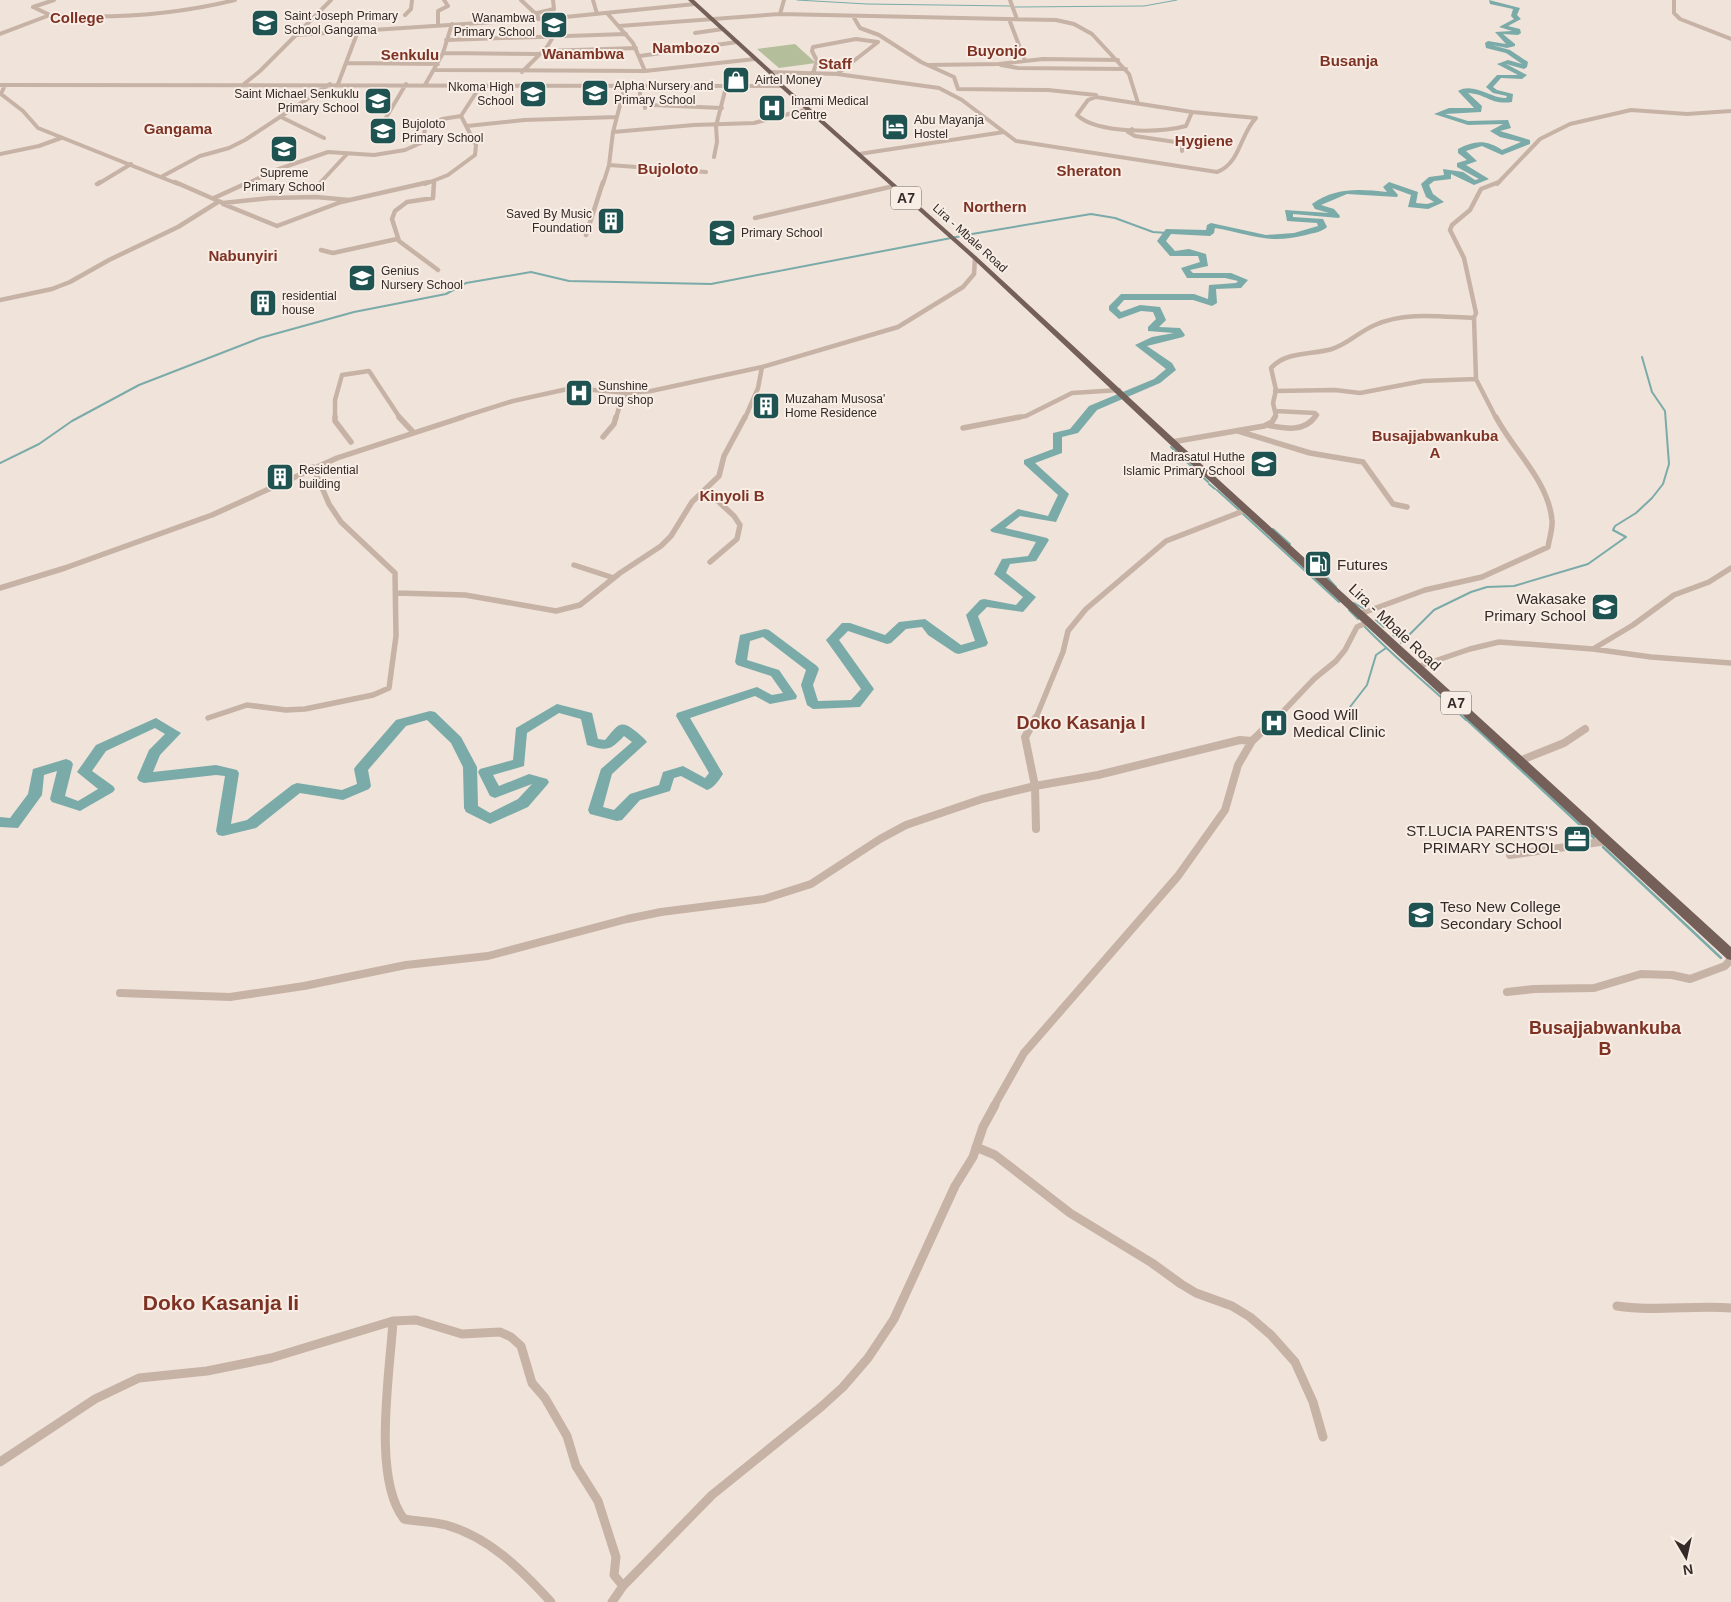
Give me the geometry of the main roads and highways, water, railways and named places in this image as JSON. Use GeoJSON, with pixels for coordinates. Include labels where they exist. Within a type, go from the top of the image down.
{"type":"FeatureCollection","features":[{"type":"Feature","properties":{"kind":"main road","name":"Lira - Mbale Road"},"geometry":{"type":"LineString","coordinates":[[693,2],[770,72],[782,86],[975,258],[1054,334],[1123,395],[1731,955]]}},
{"type":"Feature","properties":{"kind":"waterway"},"geometry":{"type":"LineString","coordinates":[[797,0],[867,4],[1010,6]]}},
{"type":"Feature","properties":{"kind":"waterway"},"geometry":{"type":"LineString","coordinates":[[1015,7],[1144,6],[1177,0]]}},
{"type":"Feature","properties":{"kind":"waterway"},"geometry":{"type":"LineString","coordinates":[[0,822],[13,824],[35,795],[38,772],[66,764],[57,799],[80,806],[108,789],[84,772],[101,748],[156,722],[174,733],[154,753],[144,778],[216,770],[232,773],[223,831],[251,824],[297,788],[343,795],[364,786],[361,769],[401,723],[430,715],[456,740],[470,767],[471,808],[490,819],[523,803],[542,782],[529,779],[495,793],[485,772],[519,763],[521,731],[557,708],[587,716],[592,742],[608,745],[623,728],[640,742],[606,772],[595,810],[617,816],[635,797],[665,788],[668,775],[683,771],[707,785],[716,774],[682,716],[757,691],[770,700],[791,696],[775,673],[741,662],[744,638],[765,633],[813,669],[807,685],[813,705],[855,704],[868,689],[832,640],[846,626],[887,640],[903,625],[925,623],[932,632],[959,650],[982,643],[972,615],[984,603],[1019,609],[1030,597],[1000,574],[1006,561],[1032,559],[1043,540],[996,530],[1018,512],[1052,520],[1064,494],[1028,462],[1058,451],[1057,435],[1074,431],[1093,408],[1157,381],[1171,370],[1169,365],[1140,345],[1155,339],[1180,335],[1177,330],[1151,329],[1161,320],[1157,309],[1140,308],[1119,316],[1112,308],[1121,297],[1194,297],[1212,303],[1212,287],[1238,286],[1244,280],[1225,275],[1190,276],[1185,268],[1205,264],[1202,254],[1189,252],[1173,254],[1161,241],[1169,231],[1210,233],[1211,225],[1266,237],[1285,237],[1304,233],[1323,227],[1320,221],[1290,219],[1288,212],[1336,216],[1331,211],[1318,207],[1316,204],[1347,192],[1394,195],[1387,187],[1389,184],[1415,194],[1411,205],[1428,207],[1440,202],[1429,195],[1425,184],[1432,179],[1448,177],[1446,171],[1460,174],[1474,183],[1485,179],[1460,165],[1473,161],[1461,151],[1473,145],[1482,144],[1491,146],[1502,153],[1527,142],[1494,131],[1508,126],[1505,122],[1468,123],[1438,114],[1449,110],[1478,110],[1478,106],[1462,91],[1480,93],[1496,101],[1509,100],[1511,95],[1495,92],[1489,87],[1499,76],[1522,77],[1524,75],[1500,64],[1508,62],[1524,67],[1526,63],[1508,51],[1489,48],[1488,43],[1513,45],[1504,40],[1498,32],[1518,33],[1518,30],[1502,27],[1518,19],[1514,16],[1517,8],[1492,3],[1492,0]]}},
{"type":"Feature","properties":{"kind":"waterway"},"geometry":{"type":"LineString","coordinates":[[0,463],[39,444],[72,421],[139,385],[260,338],[354,312],[446,294],[466,283],[531,272],[569,281],[711,284],[972,234],[1091,214],[1115,218],[1153,232],[1167,233]]}},
{"type":"Feature","properties":{"kind":"waterway"},"geometry":{"type":"LineString","coordinates":[[1403,641],[1434,610],[1471,592],[1487,587],[1514,586],[1588,564],[1626,537],[1613,530],[1615,526],[1636,513],[1652,498],[1663,484],[1669,464],[1665,411],[1652,392],[1642,357]]}},
{"type":"Feature","properties":{"kind":"waterway"},"geometry":{"type":"LineString","coordinates":[[1171,447],[1208,482]]}},
{"type":"Feature","properties":{"kind":"waterway"},"geometry":{"type":"LineString","coordinates":[[1209,484],[1215,489]]}},
{"type":"Feature","properties":{"kind":"waterway"},"geometry":{"type":"LineString","coordinates":[[1217,490],[1239,510]]}},
{"type":"Feature","properties":{"kind":"waterway"},"geometry":{"type":"LineString","coordinates":[[1242,513],[1339,602]]}},
{"type":"Feature","properties":{"kind":"waterway"},"geometry":{"type":"LineString","coordinates":[[1273,529],[1290,544]]}},
{"type":"Feature","properties":{"kind":"waterway"},"geometry":{"type":"LineString","coordinates":[[1311,563],[1319,570]]}},
{"type":"Feature","properties":{"kind":"waterway"},"geometry":{"type":"LineString","coordinates":[[1324,574],[1336,587]]}},
{"type":"Feature","properties":{"kind":"waterway"},"geometry":{"type":"LineString","coordinates":[[1354,603],[1366,610]]}},
{"type":"Feature","properties":{"kind":"waterway"},"geometry":{"type":"LineString","coordinates":[[1349,610],[1358,619]]}},
{"type":"Feature","properties":{"kind":"waterway"},"geometry":{"type":"LineString","coordinates":[[1376,620],[1384,627]]}},
{"type":"Feature","properties":{"kind":"waterway"},"geometry":{"type":"LineString","coordinates":[[1364,626],[1466,720]]}},
{"type":"Feature","properties":{"kind":"waterway"},"geometry":{"type":"LineString","coordinates":[[1393,635],[1403,641]]}},
{"type":"Feature","properties":{"kind":"waterway"},"geometry":{"type":"LineString","coordinates":[[1350,707],[1367,685],[1376,655],[1386,648]]}},
{"type":"Feature","properties":{"kind":"waterway"},"geometry":{"type":"LineString","coordinates":[[1465,718],[1594,838]]}},
{"type":"Feature","properties":{"kind":"waterway"},"geometry":{"type":"LineString","coordinates":[[1603,847],[1721,958]]}},
{"type":"Feature","properties":{"kind":"place","name":"Saint Joseph Primary School Gangama"},"geometry":{"type":"Point","coordinates":[265,23]}},
{"type":"Feature","properties":{"kind":"place","name":"Wanambwa Primary School"},"geometry":{"type":"Point","coordinates":[554,25]}},
{"type":"Feature","properties":{"kind":"place","name":"Airtel Money"},"geometry":{"type":"Point","coordinates":[736,80]}},
{"type":"Feature","properties":{"kind":"place","name":"Alpha Nursery and Primary School"},"geometry":{"type":"Point","coordinates":[595,93]}},
{"type":"Feature","properties":{"kind":"place","name":"Nkoma High School"},"geometry":{"type":"Point","coordinates":[533,94]}},
{"type":"Feature","properties":{"kind":"place","name":"Saint Michael Senkuklu Primary School"},"geometry":{"type":"Point","coordinates":[378,101]}},
{"type":"Feature","properties":{"kind":"place","name":"Imami Medical Centre"},"geometry":{"type":"Point","coordinates":[772,108]}},
{"type":"Feature","properties":{"kind":"place","name":"Abu Mayanja Hostel"},"geometry":{"type":"Point","coordinates":[895,127]}},
{"type":"Feature","properties":{"kind":"place","name":"Bujoloto Primary School"},"geometry":{"type":"Point","coordinates":[383,131]}},
{"type":"Feature","properties":{"kind":"place","name":"Supreme Primary School"},"geometry":{"type":"Point","coordinates":[284,149]}},
{"type":"Feature","properties":{"kind":"place","name":"Saved By Music Foundation"},"geometry":{"type":"Point","coordinates":[611,221]}},
{"type":"Feature","properties":{"kind":"place","name":"Primary School"},"geometry":{"type":"Point","coordinates":[722,233]}},
{"type":"Feature","properties":{"kind":"place","name":"Genius Nursery School"},"geometry":{"type":"Point","coordinates":[362,278]}},
{"type":"Feature","properties":{"kind":"place","name":"residential house"},"geometry":{"type":"Point","coordinates":[263,303]}},
{"type":"Feature","properties":{"kind":"place","name":"Sunshine Drug shop"},"geometry":{"type":"Point","coordinates":[579,393]}},
{"type":"Feature","properties":{"kind":"place","name":"Muzaham Musosa' Home Residence"},"geometry":{"type":"Point","coordinates":[766,406]}},
{"type":"Feature","properties":{"kind":"place","name":"Madrasatul Huthe Islamic Primary School"},"geometry":{"type":"Point","coordinates":[1264,464]}},
{"type":"Feature","properties":{"kind":"place","name":"Residential building"},"geometry":{"type":"Point","coordinates":[280,477]}},
{"type":"Feature","properties":{"kind":"place","name":"Futures"},"geometry":{"type":"Point","coordinates":[1318,564]}},
{"type":"Feature","properties":{"kind":"place","name":"Wakasake Primary School"},"geometry":{"type":"Point","coordinates":[1605,607]}},
{"type":"Feature","properties":{"kind":"place","name":"Good Will Medical Clinic"},"geometry":{"type":"Point","coordinates":[1274,723]}},
{"type":"Feature","properties":{"kind":"place","name":"ST.LUCIA PARENTS'S PRIMARY SCHOOL"},"geometry":{"type":"Point","coordinates":[1577,839]}},
{"type":"Feature","properties":{"kind":"place","name":"Teso New College Secondary School"},"geometry":{"type":"Point","coordinates":[1421,915]}},
{"type":"Feature","properties":{"kind":"district","name":"College"},"geometry":{"type":"Point","coordinates":[77,17]}},
{"type":"Feature","properties":{"kind":"district","name":"Nambozo"},"geometry":{"type":"Point","coordinates":[686,47]}},
{"type":"Feature","properties":{"kind":"district","name":"Buyonjo"},"geometry":{"type":"Point","coordinates":[997,50]}},
{"type":"Feature","properties":{"kind":"district","name":"Wanambwa"},"geometry":{"type":"Point","coordinates":[583,53]}},
{"type":"Feature","properties":{"kind":"district","name":"Senkulu"},"geometry":{"type":"Point","coordinates":[410,54]}},
{"type":"Feature","properties":{"kind":"district","name":"Busanja"},"geometry":{"type":"Point","coordinates":[1349,60]}},
{"type":"Feature","properties":{"kind":"district","name":"Staff"},"geometry":{"type":"Point","coordinates":[835,63]}},
{"type":"Feature","properties":{"kind":"district","name":"Gangama"},"geometry":{"type":"Point","coordinates":[178,128]}},
{"type":"Feature","properties":{"kind":"district","name":"Hygiene"},"geometry":{"type":"Point","coordinates":[1204,140]}},
{"type":"Feature","properties":{"kind":"district","name":"Bujoloto"},"geometry":{"type":"Point","coordinates":[668,168]}},
{"type":"Feature","properties":{"kind":"district","name":"Sheraton"},"geometry":{"type":"Point","coordinates":[1089,170]}},
{"type":"Feature","properties":{"kind":"district","name":"Northern"},"geometry":{"type":"Point","coordinates":[995,206]}},
{"type":"Feature","properties":{"kind":"district","name":"Nabunyiri"},"geometry":{"type":"Point","coordinates":[243,255]}},
{"type":"Feature","properties":{"kind":"district","name":"Busajjabwankuba A"},"geometry":{"type":"Point","coordinates":[1435,444]}},
{"type":"Feature","properties":{"kind":"district","name":"Kinyoli B"},"geometry":{"type":"Point","coordinates":[732,495]}},
{"type":"Feature","properties":{"kind":"district","name":"Doko Kasanja I"},"geometry":{"type":"Point","coordinates":[1081,723]}},
{"type":"Feature","properties":{"kind":"district","name":"Busajjabwankuba B"},"geometry":{"type":"Point","coordinates":[1605,1038]}},
{"type":"Feature","properties":{"kind":"district","name":"Doko Kasanja Ii"},"geometry":{"type":"Point","coordinates":[221,1302]}}]}
